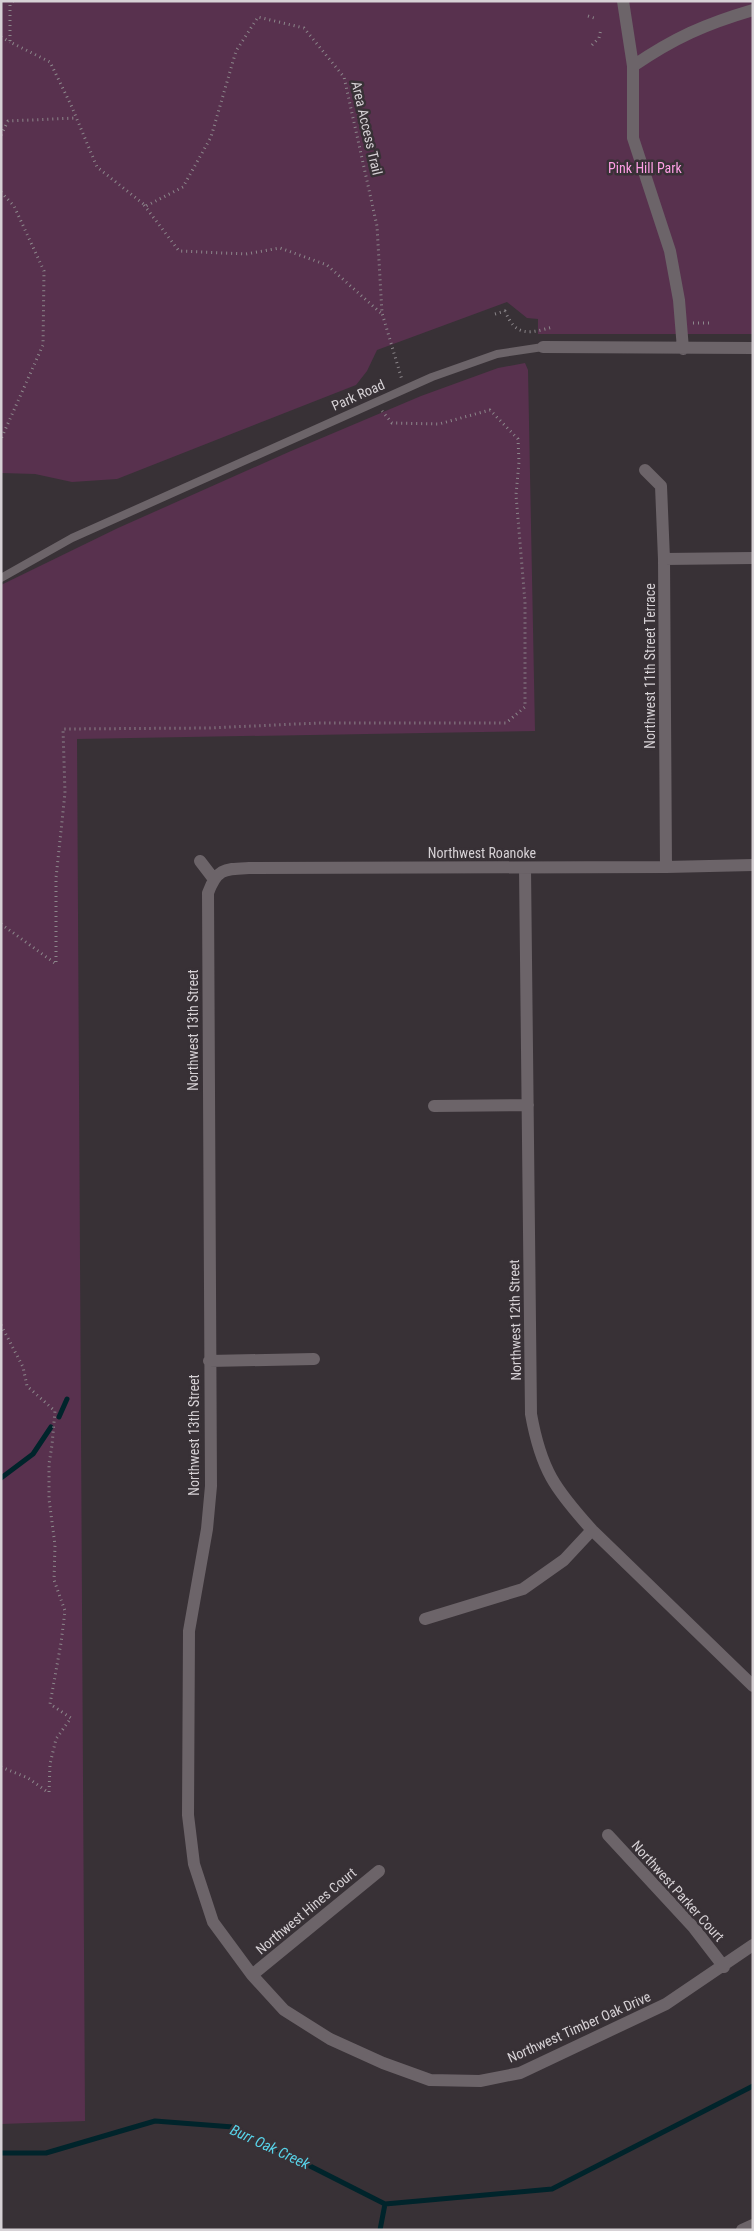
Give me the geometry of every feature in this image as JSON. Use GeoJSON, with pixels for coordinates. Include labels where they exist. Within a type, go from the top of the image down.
{"type":"FeatureCollection","features":[{"type":"Feature","properties":{"kind":"street"},"geometry":{"type":"LineString","coordinates":[[623,1],[633,66],[633,138],[670,251],[679,300],[683,349]]}},
{"type":"Feature","properties":{"kind":"street"},"geometry":{"type":"LineString","coordinates":[[633,66],[666,44],[712,22],[753,10]]}},
{"type":"Feature","properties":{"kind":"street","name":"Park Road"},"geometry":{"type":"LineString","coordinates":[[543,347],[753,348]]}},
{"type":"Feature","properties":{"kind":"street","name":"Northwest 11th Street Terrace"},"geometry":{"type":"LineString","coordinates":[[645,470],[660,486],[664,559],[666,867]]}},
{"type":"Feature","properties":{"kind":"street"},"geometry":{"type":"LineString","coordinates":[[664,559],[753,558]]}},
{"type":"Feature","properties":{"kind":"street"},"geometry":{"type":"LineString","coordinates":[[200,861],[213,878]]}},
{"type":"Feature","properties":{"kind":"street","name":"Northwest Roanoke"},"geometry":{"type":"LineString","coordinates":[[213,878],[221,871],[249,868],[525,868],[753,865]]}},
{"type":"Feature","properties":{"kind":"street","name":"Northwest 12th Street"},"geometry":{"type":"LineString","coordinates":[[525,868],[531,1414],[537,1447],[550,1478],[567,1503],[592,1530],[753,1686]]}},
{"type":"Feature","properties":{"kind":"street","name":"Northwest 13th Street"},"geometry":{"type":"LineString","coordinates":[[213,878],[208,893],[211,1486],[207,1529],[189,1631],[188,1815],[194,1864],[213,1922],[252,1975]]}},
{"type":"Feature","properties":{"kind":"street"},"geometry":{"type":"LineString","coordinates":[[434,1106],[528,1105]]}},
{"type":"Feature","properties":{"kind":"street"},"geometry":{"type":"LineString","coordinates":[[209,1361],[314,1358]]}},
{"type":"Feature","properties":{"kind":"street"},"geometry":{"type":"LineString","coordinates":[[425,1619],[523,1589],[564,1560],[592,1530]]}},
{"type":"Feature","properties":{"kind":"street","name":"Northwest Parker Court"},"geometry":{"type":"LineString","coordinates":[[608,1835],[694,1928],[724,1967]]}},
{"type":"Feature","properties":{"kind":"street","name":"Northwest Hines Court"},"geometry":{"type":"LineString","coordinates":[[252,1975],[379,1871]]}},
{"type":"Feature","properties":{"kind":"street","name":"Northwest Timber Oak Drive"},"geometry":{"type":"LineString","coordinates":[[252,1975],[284,2010],[330,2039],[382,2063],[430,2080],[480,2081],[520,2073],[666,2004],[753,1946]]}},
{"type":"Feature","properties":{"kind":"street"},"geometry":{"type":"LineString","coordinates":[[742,2230],[753,2225]]}},
{"type":"Feature","properties":{"kind":"lane","name":"Park Road"},"geometry":{"type":"LineString","coordinates":[[1,578],[72,538],[432,377],[497,354],[543,347]]}},
{"type":"Feature","properties":{"kind":"path"},"geometry":{"type":"LineString","coordinates":[[10,42],[10,5],[13,1]]}},
{"type":"Feature","properties":{"kind":"path"},"geometry":{"type":"LineString","coordinates":[[588,16],[597,19]]}},
{"type":"Feature","properties":{"kind":"path","name":"Area Access Trail"},"geometry":{"type":"LineString","coordinates":[[144,204],[146,206],[182,187],[211,137],[236,51],[258,17],[304,28],[344,77],[377,226],[383,315],[405,390]]}},
{"type":"Feature","properties":{"kind":"path"},"geometry":{"type":"LineString","coordinates":[[592,45],[599,38],[601,29]]}},
{"type":"Feature","properties":{"kind":"path"},"geometry":{"type":"LineString","coordinates":[[1,37],[50,62],[97,167],[144,204],[179,251],[246,254],[280,248],[327,265],[383,315]]}},
{"type":"Feature","properties":{"kind":"path"},"geometry":{"type":"LineString","coordinates":[[1,135],[8,121],[76,118]]}},
{"type":"Feature","properties":{"kind":"path"},"geometry":{"type":"LineString","coordinates":[[1,192],[14,206],[44,271],[43,345],[1,439]]}},
{"type":"Feature","properties":{"kind":"path"},"geometry":{"type":"LineString","coordinates":[[495,314],[505,310],[509,321],[522,332],[528,333],[553,327]]}},
{"type":"Feature","properties":{"kind":"path"},"geometry":{"type":"LineString","coordinates":[[1,924],[56,964],[56,878],[65,793],[63,729],[209,728],[319,722],[506,723],[525,706],[525,602],[516,495],[519,462],[518,439],[490,410],[439,424],[392,423],[375,404]]}},
{"type":"Feature","properties":{"kind":"path"},"geometry":{"type":"LineString","coordinates":[[1,1325],[23,1367],[27,1386],[55,1411],[48,1464],[48,1499],[55,1545],[54,1580],[65,1611],[50,1704],[70,1718],[56,1739],[50,1764],[49,1793],[28,1778],[1,1767]]}},
{"type":"Feature","properties":{"kind":"green space","name":"Pink Hill Park"},"geometry":{"type":"Polygon","coordinates":[[[1,1],[753,1],[753,334],[538,334],[538,319],[527,318],[507,302],[377,350],[367,371],[356,385],[117,479],[72,482],[35,474],[1,473],[1,1]]]}},
{"type":"Feature","properties":{"kind":"green space"},"geometry":{"type":"Polygon","coordinates":[[[525,363],[528,370],[535,731],[77,739],[85,2121],[1,2124],[1,585],[118,528],[291,451],[421,396],[498,368],[525,363]]]}},
{"type":"Feature","properties":{"kind":"waterway"},"geometry":{"type":"LineString","coordinates":[[59,1417],[67,1399]]}},
{"type":"Feature","properties":{"kind":"waterway"},"geometry":{"type":"LineString","coordinates":[[1,1478],[33,1454],[51,1427]]}},
{"type":"Feature","properties":{"kind":"waterway"},"geometry":{"type":"LineString","coordinates":[[385,2204],[552,2189],[753,2086]]}},
{"type":"Feature","properties":{"kind":"waterway","name":"Burr Oak Creek"},"geometry":{"type":"LineString","coordinates":[[1,2153],[46,2153],[155,2121],[233,2127],[385,2204]]}},
{"type":"Feature","properties":{"kind":"waterway"},"geometry":{"type":"LineString","coordinates":[[380,2230],[385,2204]]}}]}
